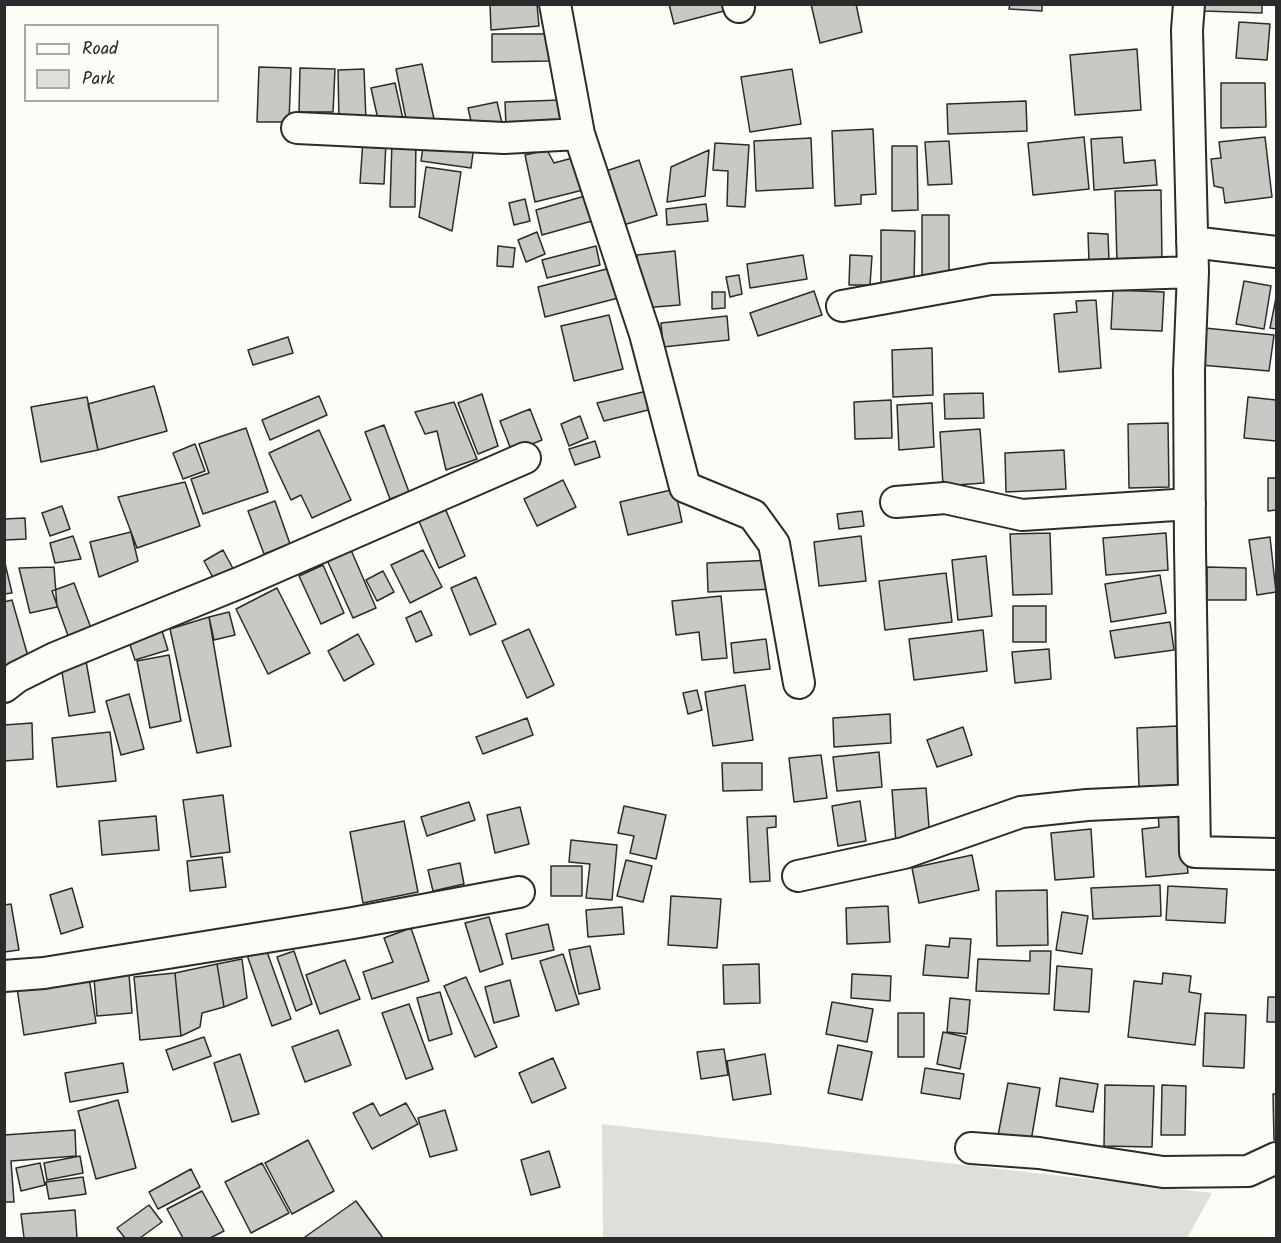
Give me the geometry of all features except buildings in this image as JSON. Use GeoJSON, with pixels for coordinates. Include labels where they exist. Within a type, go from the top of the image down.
{"type":"FeatureCollection","features":[{"type":"Feature","properties":{"kind":"street"},"geometry":{"type":"LineString","coordinates":[[555,4],[579,134],[645,334],[685,487],[753,515],[774,544],[799,683]]}},
{"type":"Feature","properties":{"kind":"street"},"geometry":{"type":"LineString","coordinates":[[1189,4],[1187,30],[1193,272],[1190,504],[1195,852],[1276,854]]}},
{"type":"Feature","properties":{"kind":"street"},"geometry":{"type":"LineString","coordinates":[[297,128],[504,138],[579,134]]}},
{"type":"Feature","properties":{"kind":"street"},"geometry":{"type":"LineString","coordinates":[[1192,242],[1276,252]]}},
{"type":"Feature","properties":{"kind":"street"},"geometry":{"type":"LineString","coordinates":[[842,306],[991,279],[1193,272]]}},
{"type":"Feature","properties":{"kind":"street"},"geometry":{"type":"LineString","coordinates":[[4,687],[17,677],[56,658],[239,583],[525,459]]}},
{"type":"Feature","properties":{"kind":"street"},"geometry":{"type":"LineString","coordinates":[[896,502],[945,498],[1022,515],[1190,504]]}},
{"type":"Feature","properties":{"kind":"street"},"geometry":{"type":"LineString","coordinates":[[798,876],[904,853],[1021,812],[1087,805],[1194,800]]}},
{"type":"Feature","properties":{"kind":"street"},"geometry":{"type":"LineString","coordinates":[[4,976],[44,973],[519,892]]}},
{"type":"Feature","properties":{"kind":"street"},"geometry":{"type":"LineString","coordinates":[[971,1148],[1039,1153],[1163,1173],[1248,1171],[1276,1158]]}},
{"type":"Feature","properties":{"kind":"green space"},"geometry":{"type":"Polygon","coordinates":[[[602,1124],[1212,1193],[1187,1238],[603,1238],[602,1124]]]}}]}
